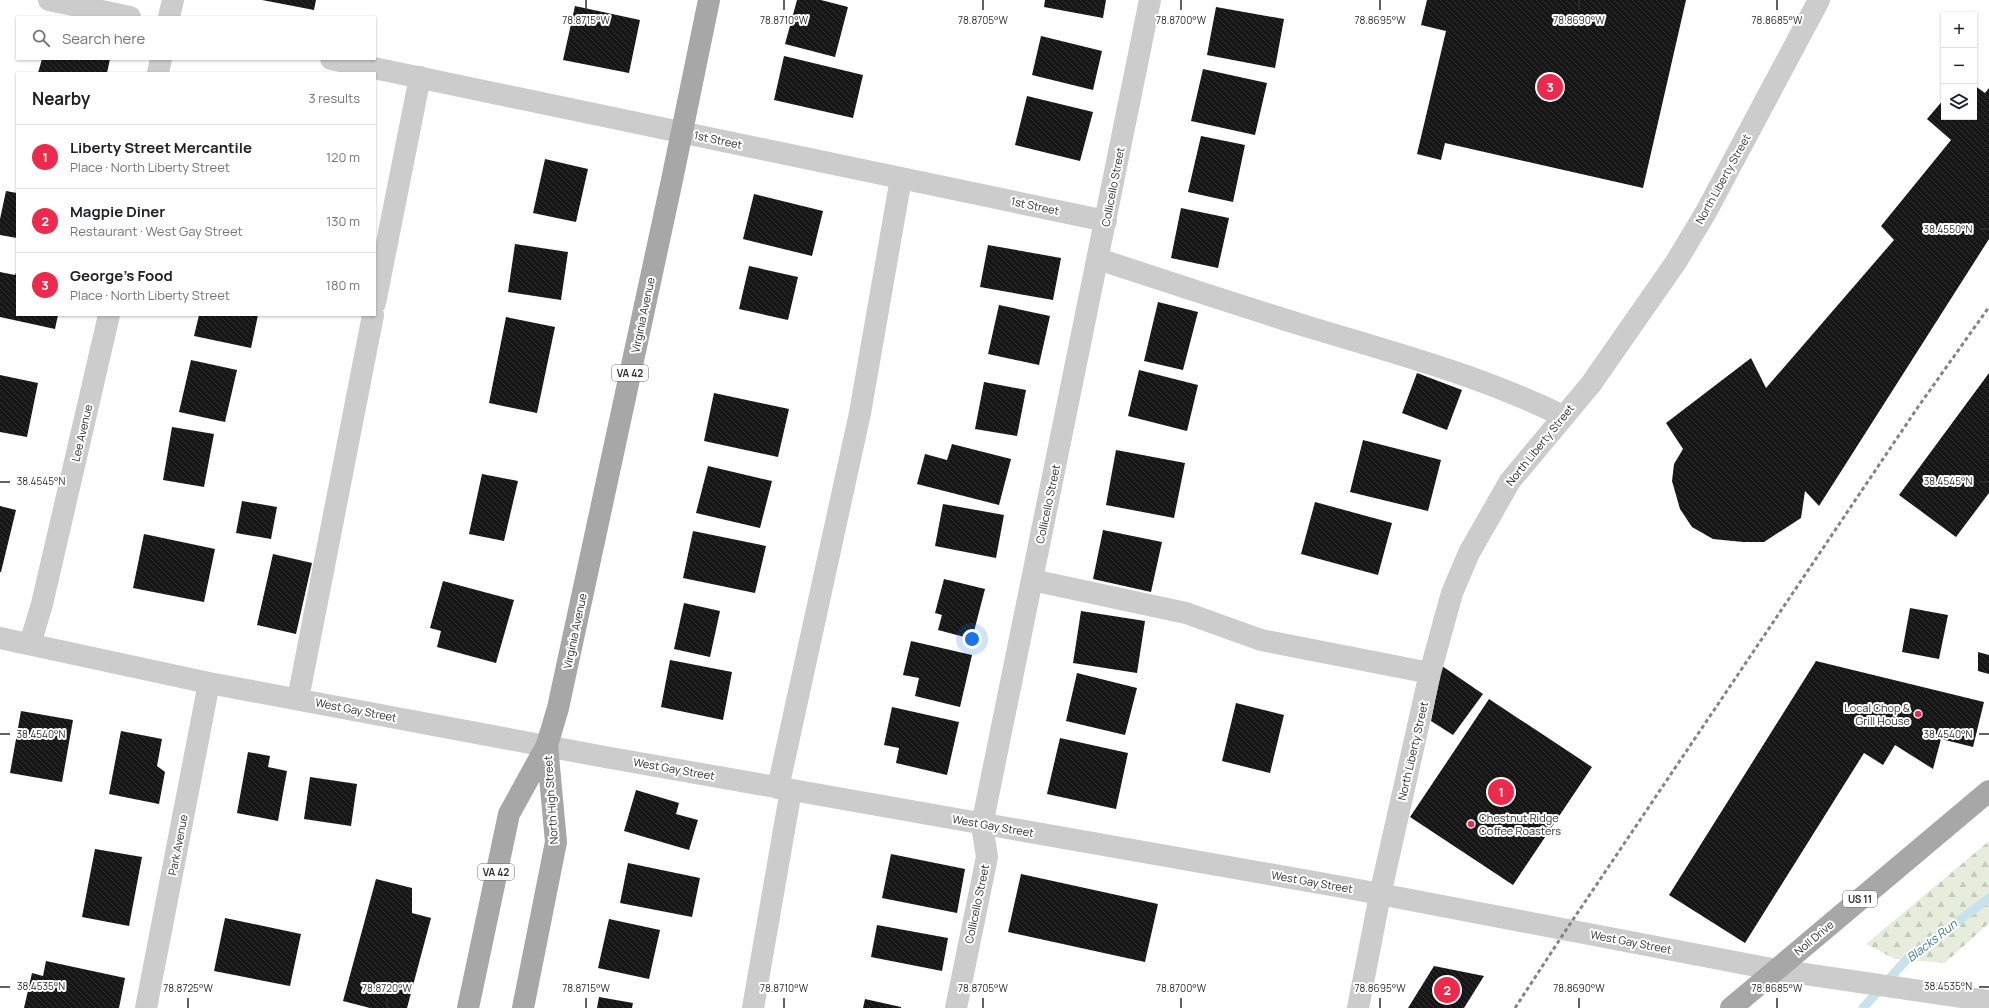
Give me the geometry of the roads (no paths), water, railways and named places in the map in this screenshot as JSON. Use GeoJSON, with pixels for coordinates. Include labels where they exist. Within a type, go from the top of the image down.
{"type":"FeatureCollection","features":[{"type":"Feature","properties":{"kind":"main road","name":"Virginia Avenue"},"geometry":{"type":"LineString","coordinates":[[547,745],[558,708],[709,0]]}},
{"type":"Feature","properties":{"kind":"main road","name":"North High Street"},"geometry":{"type":"LineString","coordinates":[[468,1008],[509,814],[547,745]]}},
{"type":"Feature","properties":{"kind":"main road","name":"North High Street"},"geometry":{"type":"LineString","coordinates":[[523,1008],[556,842],[547,745]]}},
{"type":"Feature","properties":{"kind":"main road","name":"Noll Drive"},"geometry":{"type":"LineString","coordinates":[[1731,1008],[1989,791]]}},
{"type":"Feature","properties":{"kind":"street"},"geometry":{"type":"LineString","coordinates":[[49,0],[125,16]]}},
{"type":"Feature","properties":{"kind":"street"},"geometry":{"type":"LineString","coordinates":[[170,16],[173,0]]}},
{"type":"Feature","properties":{"kind":"street","name":"Collicello Street"},"geometry":{"type":"LineString","coordinates":[[956,1008],[987,857],[982,825],[1150,0]]}},
{"type":"Feature","properties":{"kind":"street","name":"North Liberty Street"},"geometry":{"type":"LineString","coordinates":[[1358,1008],[1380,895],[1430,672],[1452,593],[1469,553],[1488,517],[1510,481],[1591,384],[1676,262],[1714,198],[1818,0]]}},
{"type":"Feature","properties":{"kind":"street"},"geometry":{"type":"LineString","coordinates":[[158,72],[161,60]]}},
{"type":"Feature","properties":{"kind":"street","name":"1st Street"},"geometry":{"type":"LineString","coordinates":[[336,60],[1106,221]]}},
{"type":"Feature","properties":{"kind":"street"},"geometry":{"type":"LineString","coordinates":[[376,298],[420,78]]}},
{"type":"Feature","properties":{"kind":"street"},"geometry":{"type":"LineString","coordinates":[[753,1008],[784,789],[860,413],[902,178]]}},
{"type":"Feature","properties":{"kind":"street"},"geometry":{"type":"LineString","coordinates":[[1098,259],[1303,326],[1460,372],[1516,394],[1563,416]]}},
{"type":"Feature","properties":{"kind":"street","name":"Lee Avenue"},"geometry":{"type":"LineString","coordinates":[[30,644],[42,604],[109,316]]}},
{"type":"Feature","properties":{"kind":"street"},"geometry":{"type":"LineString","coordinates":[[298,699],[373,316]]}},
{"type":"Feature","properties":{"kind":"street"},"geometry":{"type":"LineString","coordinates":[[1032,580],[1186,613],[1260,640],[1430,672]]}},
{"type":"Feature","properties":{"kind":"street","name":"West Gay Street"},"geometry":{"type":"LineString","coordinates":[[0,638],[210,683],[784,789],[1380,895],[1777,970],[1906,989],[1984,1003]]}},
{"type":"Feature","properties":{"kind":"street","name":"Park Avenue"},"geometry":{"type":"LineString","coordinates":[[146,1008],[210,683]]}},
{"type":"Feature","properties":{"kind":"waterway","name":"Blacks Run"},"geometry":{"type":"LineString","coordinates":[[1863,1008],[1907,959],[1989,898]]}},
{"type":"Feature","properties":{"kind":"railway"},"geometry":{"type":"LineString","coordinates":[[1515,1008],[1918,407],[1989,307]]}},
{"type":"Feature","properties":{"kind":"place","name":"George's Food"},"geometry":{"type":"Point","coordinates":[1550,87]}},
{"type":"Feature","properties":{"kind":"place","name":"Local Chop & Grill House"},"geometry":{"type":"Point","coordinates":[1918,714]}},
{"type":"Feature","properties":{"kind":"place","name":"Liberty Street Mercantile"},"geometry":{"type":"Point","coordinates":[1501,792]}},
{"type":"Feature","properties":{"kind":"place","name":"Chestnut Ridge Coffee Roasters"},"geometry":{"type":"Point","coordinates":[1471,824]}},
{"type":"Feature","properties":{"kind":"place","name":"Magpie Diner"},"geometry":{"type":"Point","coordinates":[1447,990]}}]}
